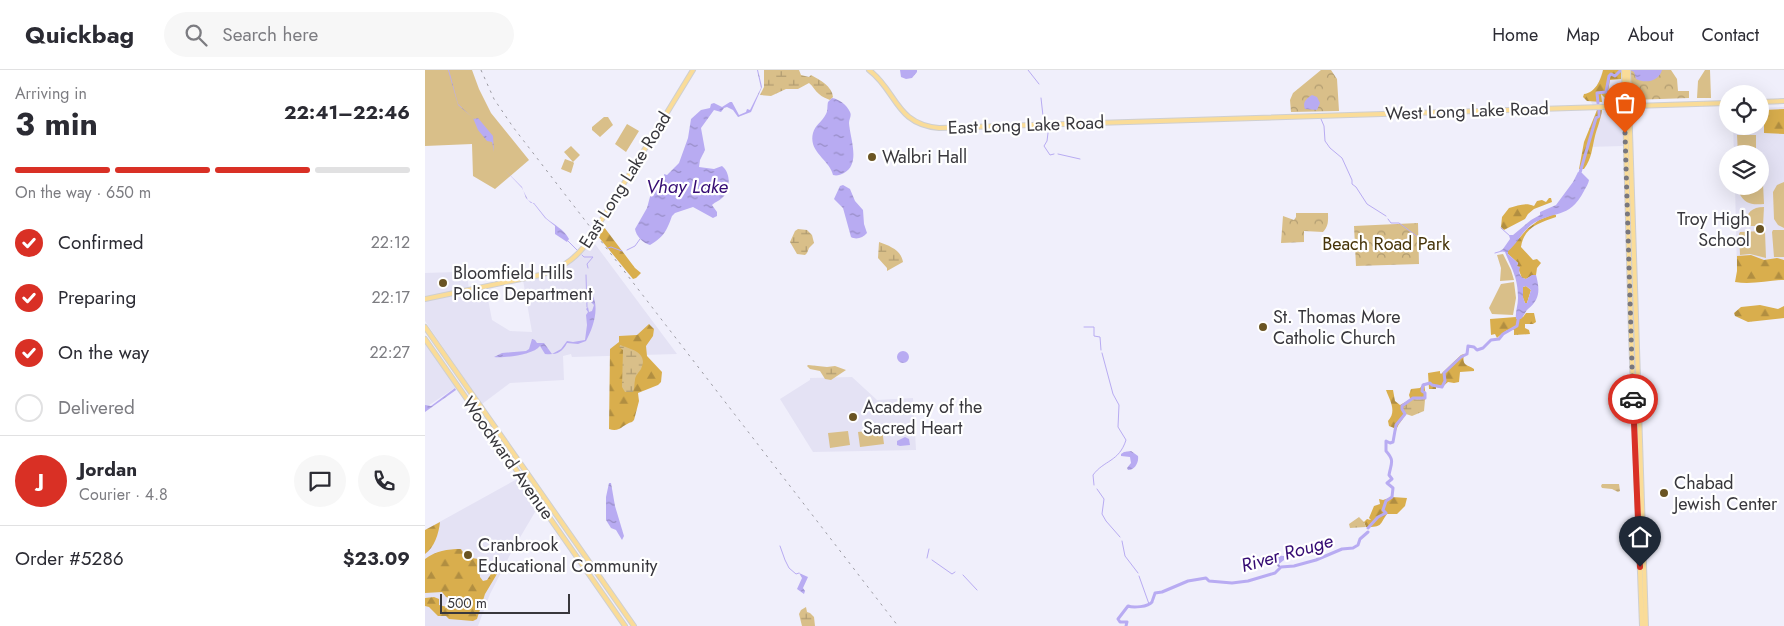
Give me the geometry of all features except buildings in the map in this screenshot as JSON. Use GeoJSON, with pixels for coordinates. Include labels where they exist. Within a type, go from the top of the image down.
{"type":"FeatureCollection","features":[{"type":"Feature","properties":{"kind":"main road","name":"East Long Lake Road"},"geometry":{"type":"LineString","coordinates":[[425,299],[540,275],[557,269],[572,260],[583,249],[593,234],[693,70]]}},
{"type":"Feature","properties":{"kind":"main road","name":"East Long Lake Road"},"geometry":{"type":"LineString","coordinates":[[869,70],[877,77],[903,112],[918,122],[934,127],[1207,120]]}},
{"type":"Feature","properties":{"kind":"main road"},"geometry":{"type":"LineString","coordinates":[[1626,72],[1644,626]]}},
{"type":"Feature","properties":{"kind":"main road"},"geometry":{"type":"LineString","coordinates":[[1769,102],[1784,101]]}},
{"type":"Feature","properties":{"kind":"main road","name":"West Long Lake Road"},"geometry":{"type":"LineString","coordinates":[[1207,120],[1719,103]]}},
{"type":"Feature","properties":{"kind":"main road","name":"Woodward Avenue"},"geometry":{"type":"LineString","coordinates":[[425,327],[633,626]]}},
{"type":"Feature","properties":{"kind":"main road"},"geometry":{"type":"LineString","coordinates":[[425,337],[437,352],[441,350]]}},
{"type":"Feature","properties":{"kind":"main road","name":"Woodward Avenue"},"geometry":{"type":"LineString","coordinates":[[425,337],[625,626]]}},
{"type":"Feature","properties":{"kind":"main road"},"geometry":{"type":"LineString","coordinates":[[455,381],[458,378],[470,395],[474,397]]}},
{"type":"Feature","properties":{"kind":"main road"},"geometry":{"type":"LineString","coordinates":[[504,452],[509,453],[511,450]]}},
{"type":"Feature","properties":{"kind":"main road"},"geometry":{"type":"LineString","coordinates":[[522,479],[529,476]]}},
{"type":"Feature","properties":{"kind":"main road"},"geometry":{"type":"LineString","coordinates":[[575,555],[581,554],[581,552]]}},
{"type":"Feature","properties":{"kind":"shaded area"},"geometry":{"type":"Polygon","coordinates":[[[1603,70],[1621,70],[1623,146],[1587,147],[1596,118],[1596,110],[1591,102],[1603,70]]]}},
{"type":"Feature","properties":{"kind":"shaded area","name":"Troy High School"},"geometry":{"type":"Polygon","coordinates":[[[1784,107],[1784,272],[1737,272],[1735,195],[1769,195],[1769,145],[1734,145],[1733,135],[1769,135],[1769,108],[1784,107]]]}},
{"type":"Feature","properties":{"kind":"shaded area"},"geometry":{"type":"Polygon","coordinates":[[[592,240],[677,354],[572,357],[571,354],[563,356],[564,380],[510,383],[482,404],[425,321],[425,301],[476,292],[484,293],[487,294],[492,320],[510,331],[532,332],[523,280],[557,271],[571,263],[592,240]]]}},
{"type":"Feature","properties":{"kind":"shaded area"},"geometry":{"type":"Polygon","coordinates":[[[456,272],[457,276],[467,275],[469,289],[425,296],[425,273],[456,272]]]}},
{"type":"Feature","properties":{"kind":"shaded area"},"geometry":{"type":"Polygon","coordinates":[[[425,342],[456,387],[425,408],[425,342]]]}},
{"type":"Feature","properties":{"kind":"shaded area","name":"Academy of the Sacred Heart"},"geometry":{"type":"Polygon","coordinates":[[[852,377],[877,400],[913,398],[916,450],[813,452],[780,399],[810,380],[810,378],[852,377]]]}},
{"type":"Feature","properties":{"kind":"shaded area","name":"Cranbrook Educational Community"},"geometry":{"type":"Polygon","coordinates":[[[519,478],[538,507],[512,551],[490,594],[478,626],[425,626],[425,530],[519,478]]]}},
{"type":"Feature","properties":{"kind":"green space"},"geometry":{"type":"Polygon","coordinates":[[[425,70],[472,70],[491,113],[529,160],[495,189],[473,176],[472,144],[425,146],[425,70]]]}},
{"type":"Feature","properties":{"kind":"green space"},"geometry":{"type":"Polygon","coordinates":[[[764,70],[799,70],[801,75],[809,77],[811,75],[825,84],[833,97],[830,100],[821,96],[809,83],[798,89],[786,89],[771,96],[760,95],[764,87],[764,70]]]}},
{"type":"Feature","properties":{"kind":"green space"},"geometry":{"type":"Polygon","coordinates":[[[1321,70],[1331,70],[1337,79],[1339,111],[1291,112],[1290,100],[1293,93],[1321,70]]]}},
{"type":"Feature","properties":{"kind":"green space"},"geometry":{"type":"Polygon","coordinates":[[[1603,70],[1621,70],[1621,79],[1610,80],[1607,97],[1605,98],[1601,94],[1602,102],[1587,101],[1583,97],[1584,94],[1591,91],[1597,85],[1603,70]]]}},
{"type":"Feature","properties":{"kind":"green space"},"geometry":{"type":"Polygon","coordinates":[[[1630,70],[1671,70],[1677,79],[1678,91],[1689,91],[1689,98],[1631,100],[1630,70]]]}},
{"type":"Feature","properties":{"kind":"green space"},"geometry":{"type":"Polygon","coordinates":[[[1705,70],[1710,70],[1711,98],[1697,98],[1698,81],[1705,70]]]}},
{"type":"Feature","properties":{"kind":"green space"},"geometry":{"type":"Polygon","coordinates":[[[1784,109],[1784,134],[1769,133],[1769,110],[1784,109]]]}},
{"type":"Feature","properties":{"kind":"green space"},"geometry":{"type":"Polygon","coordinates":[[[1597,110],[1602,110],[1590,157],[1584,169],[1579,169],[1584,142],[1597,110]]]}},
{"type":"Feature","properties":{"kind":"green space"},"geometry":{"type":"Polygon","coordinates":[[[604,117],[608,117],[613,125],[600,137],[592,130],[592,127],[604,117]]]}},
{"type":"Feature","properties":{"kind":"green space"},"geometry":{"type":"Polygon","coordinates":[[[627,124],[639,131],[626,152],[615,144],[627,124]]]}},
{"type":"Feature","properties":{"kind":"green space"},"geometry":{"type":"Polygon","coordinates":[[[1737,135],[1756,135],[1756,145],[1738,145],[1737,135]]]}},
{"type":"Feature","properties":{"kind":"green space"},"geometry":{"type":"Polygon","coordinates":[[[571,146],[580,155],[573,162],[564,152],[571,146]]]}},
{"type":"Feature","properties":{"kind":"green space"},"geometry":{"type":"Polygon","coordinates":[[[565,159],[573,162],[571,173],[561,169],[565,159]]]}},
{"type":"Feature","properties":{"kind":"green space"},"geometry":{"type":"Polygon","coordinates":[[[1784,182],[1784,228],[1778,225],[1774,219],[1773,192],[1777,185],[1784,182]]]}},
{"type":"Feature","properties":{"kind":"green space"},"geometry":{"type":"Polygon","coordinates":[[[1740,195],[1764,195],[1764,204],[1752,204],[1744,200],[1740,195]]]}},
{"type":"Feature","properties":{"kind":"green space"},"geometry":{"type":"Polygon","coordinates":[[[1551,198],[1552,202],[1534,209],[1525,219],[1504,230],[1501,227],[1502,217],[1509,208],[1525,204],[1534,206],[1537,201],[1542,200],[1546,202],[1551,198]]]}},
{"type":"Feature","properties":{"kind":"green space"},"geometry":{"type":"Polygon","coordinates":[[[1764,207],[1763,226],[1746,226],[1750,212],[1756,208],[1764,207]]]}},
{"type":"Feature","properties":{"kind":"green space"},"geometry":{"type":"Polygon","coordinates":[[[1296,213],[1328,213],[1328,223],[1323,232],[1304,231],[1304,242],[1281,243],[1283,216],[1294,220],[1296,213]]]}},
{"type":"Feature","properties":{"kind":"green space"},"geometry":{"type":"Polygon","coordinates":[[[1554,214],[1556,217],[1538,224],[1525,235],[1521,247],[1533,260],[1537,259],[1541,263],[1537,268],[1536,275],[1526,279],[1522,278],[1517,266],[1518,263],[1508,254],[1508,251],[1527,229],[1539,220],[1554,214]]]}},
{"type":"Feature","properties":{"kind":"green space","name":"Beach Road Park"},"geometry":{"type":"Polygon","coordinates":[[[1418,223],[1419,264],[1356,266],[1354,226],[1418,223]]]}},
{"type":"Feature","properties":{"kind":"green space"},"geometry":{"type":"Polygon","coordinates":[[[604,227],[635,268],[641,273],[636,278],[633,279],[597,235],[601,228],[604,227]]]}},
{"type":"Feature","properties":{"kind":"green space"},"geometry":{"type":"Polygon","coordinates":[[[798,229],[807,230],[812,235],[814,243],[805,255],[797,254],[790,242],[795,231],[798,229]]]}},
{"type":"Feature","properties":{"kind":"green space"},"geometry":{"type":"Polygon","coordinates":[[[1773,230],[1784,230],[1784,257],[1774,257],[1773,230]]]}},
{"type":"Feature","properties":{"kind":"green space"},"geometry":{"type":"Polygon","coordinates":[[[1740,232],[1765,232],[1766,258],[1750,254],[1740,255],[1740,232]]]}},
{"type":"Feature","properties":{"kind":"green space"},"geometry":{"type":"Polygon","coordinates":[[[879,242],[897,251],[903,262],[887,271],[887,268],[878,258],[879,242]]]}},
{"type":"Feature","properties":{"kind":"green space"},"geometry":{"type":"Polygon","coordinates":[[[1503,254],[1514,280],[1500,281],[1501,268],[1497,255],[1503,254]]]}},
{"type":"Feature","properties":{"kind":"green space"},"geometry":{"type":"Polygon","coordinates":[[[1751,255],[1764,260],[1777,258],[1784,260],[1784,280],[1748,283],[1735,282],[1737,256],[1751,255]]]}},
{"type":"Feature","properties":{"kind":"green space"},"geometry":{"type":"Polygon","coordinates":[[[1514,282],[1516,298],[1513,315],[1492,314],[1489,308],[1501,284],[1514,282]]]}},
{"type":"Feature","properties":{"kind":"green space"},"geometry":{"type":"Polygon","coordinates":[[[1526,286],[1531,290],[1527,303],[1525,303],[1523,287],[1526,286]]]}},
{"type":"Feature","properties":{"kind":"green space"},"geometry":{"type":"Polygon","coordinates":[[[1760,305],[1778,309],[1784,306],[1784,318],[1748,322],[1735,316],[1734,313],[1741,307],[1760,305]]]}},
{"type":"Feature","properties":{"kind":"green space"},"geometry":{"type":"Polygon","coordinates":[[[1526,313],[1534,313],[1536,322],[1525,324],[1525,328],[1529,330],[1530,334],[1514,335],[1514,330],[1509,330],[1497,338],[1495,334],[1491,335],[1490,319],[1516,317],[1516,319],[1523,317],[1526,313]]]}},
{"type":"Feature","properties":{"kind":"green space"},"geometry":{"type":"Polygon","coordinates":[[[649,324],[654,329],[653,336],[646,346],[647,356],[662,372],[661,382],[638,393],[639,401],[632,422],[616,430],[609,429],[610,349],[619,342],[619,336],[637,335],[649,324]]]}},
{"type":"Feature","properties":{"kind":"green space"},"geometry":{"type":"Polygon","coordinates":[[[620,345],[637,352],[643,359],[641,369],[635,379],[633,392],[625,392],[622,387],[623,350],[619,347],[620,345]]]}},
{"type":"Feature","properties":{"kind":"green space"},"geometry":{"type":"Polygon","coordinates":[[[1464,354],[1464,363],[1474,369],[1474,371],[1460,372],[1459,382],[1448,382],[1441,388],[1429,389],[1428,373],[1440,371],[1441,374],[1464,354]]]}},
{"type":"Feature","properties":{"kind":"green space"},"geometry":{"type":"Polygon","coordinates":[[[808,365],[835,366],[846,370],[831,380],[825,379],[820,371],[810,369],[808,365]]]}},
{"type":"Feature","properties":{"kind":"green space"},"geometry":{"type":"Polygon","coordinates":[[[1424,383],[1425,400],[1416,399],[1411,401],[1409,395],[1411,389],[1420,388],[1424,383]]]}},
{"type":"Feature","properties":{"kind":"green space"},"geometry":{"type":"Polygon","coordinates":[[[1386,390],[1393,390],[1395,401],[1400,405],[1410,401],[1406,406],[1404,418],[1396,431],[1389,426],[1388,421],[1392,410],[1386,390]]]}},
{"type":"Feature","properties":{"kind":"green space"},"geometry":{"type":"Polygon","coordinates":[[[1414,399],[1425,400],[1424,411],[1412,416],[1406,414],[1403,408],[1414,399]]]}},
{"type":"Feature","properties":{"kind":"green space"},"geometry":{"type":"Polygon","coordinates":[[[882,429],[884,444],[860,447],[858,432],[882,429]]]}},
{"type":"Feature","properties":{"kind":"green space"},"geometry":{"type":"Polygon","coordinates":[[[848,431],[850,445],[830,448],[828,433],[848,431]]]}},
{"type":"Feature","properties":{"kind":"green space"},"geometry":{"type":"Polygon","coordinates":[[[1602,484],[1619,484],[1620,491],[1602,488],[1602,484]]]}},
{"type":"Feature","properties":{"kind":"green space"},"geometry":{"type":"Polygon","coordinates":[[[1392,497],[1407,498],[1405,506],[1397,514],[1387,514],[1378,526],[1366,527],[1364,522],[1367,519],[1371,520],[1369,518],[1374,506],[1380,504],[1379,499],[1383,500],[1392,497]]]}},
{"type":"Feature","properties":{"kind":"green space"},"geometry":{"type":"Polygon","coordinates":[[[1359,517],[1366,527],[1350,528],[1349,524],[1359,517]]]}},
{"type":"Feature","properties":{"kind":"green space"},"geometry":{"type":"Polygon","coordinates":[[[440,522],[435,540],[425,554],[425,530],[440,522]]]}},
{"type":"Feature","properties":{"kind":"green space"},"geometry":{"type":"Polygon","coordinates":[[[461,549],[466,557],[478,559],[480,577],[483,581],[487,580],[492,569],[497,574],[485,594],[477,619],[473,621],[438,616],[429,607],[425,606],[425,598],[434,597],[439,599],[439,605],[447,607],[452,603],[452,599],[446,597],[442,592],[425,593],[425,559],[442,551],[461,549]]]}},
{"type":"Feature","properties":{"kind":"green space"},"geometry":{"type":"Polygon","coordinates":[[[806,607],[807,612],[814,617],[815,626],[802,626],[799,614],[806,607]]]}},
{"type":"Feature","properties":{"kind":"water"},"geometry":{"type":"Polygon","coordinates":[[[448,70],[458,104],[472,117],[458,105],[448,70]]]}},
{"type":"Feature","properties":{"kind":"water","name":"Vhay Lake"},"geometry":{"type":"Polygon","coordinates":[[[757,70],[762,87],[751,112],[738,117],[733,110],[727,107],[721,112],[714,110],[701,128],[705,150],[699,167],[714,169],[722,166],[727,173],[729,182],[725,195],[712,205],[717,212],[717,216],[713,218],[693,207],[675,213],[662,236],[650,245],[645,243],[638,237],[635,229],[647,208],[651,193],[656,185],[665,179],[664,174],[667,175],[679,163],[688,138],[691,119],[701,110],[710,108],[711,104],[714,103],[722,107],[732,102],[739,115],[746,112],[747,109],[750,110],[761,88],[757,70]]]}},
{"type":"Feature","properties":{"kind":"water"},"geometry":{"type":"Polygon","coordinates":[[[900,70],[917,70],[917,72],[912,78],[906,79],[901,77],[900,70]]]}},
{"type":"Feature","properties":{"kind":"water"},"geometry":{"type":"Polygon","coordinates":[[[1630,70],[1662,70],[1655,79],[1644,81],[1636,79],[1634,72],[1630,70]]]}},
{"type":"Feature","properties":{"kind":"water"},"geometry":{"type":"Polygon","coordinates":[[[1312,95],[1317,97],[1320,103],[1317,110],[1305,109],[1304,107],[1307,99],[1312,95]]]}},
{"type":"Feature","properties":{"kind":"water"},"geometry":{"type":"Polygon","coordinates":[[[832,98],[843,103],[851,115],[849,123],[853,150],[852,164],[844,173],[837,175],[833,175],[828,165],[816,151],[812,140],[814,130],[826,114],[828,102],[832,98]]]}},
{"type":"Feature","properties":{"kind":"water"},"geometry":{"type":"Polygon","coordinates":[[[473,118],[478,118],[493,136],[494,152],[492,142],[487,141],[478,130],[473,118]]]}},
{"type":"Feature","properties":{"kind":"water"},"geometry":{"type":"Polygon","coordinates":[[[1578,172],[1582,173],[1589,180],[1588,185],[1572,207],[1531,225],[1508,251],[1508,254],[1518,263],[1517,266],[1520,267],[1519,273],[1521,276],[1526,279],[1536,275],[1538,285],[1538,294],[1535,302],[1521,319],[1516,319],[1518,291],[1516,279],[1505,252],[1500,251],[1510,239],[1509,235],[1513,235],[1540,215],[1540,212],[1556,205],[1578,172]],[[1526,286],[1523,287],[1525,303],[1527,303],[1531,290],[1526,286]]]}},
{"type":"Feature","properties":{"kind":"water"},"geometry":{"type":"Polygon","coordinates":[[[843,185],[850,189],[855,201],[863,210],[867,233],[859,238],[851,237],[843,208],[834,199],[840,186],[843,185]]]}},
{"type":"Feature","properties":{"kind":"water"},"geometry":{"type":"Polygon","coordinates":[[[533,203],[546,218],[564,232],[569,239],[567,242],[555,234],[555,226],[545,218],[533,203]]]}},
{"type":"Feature","properties":{"kind":"water"},"geometry":{"type":"Polygon","coordinates":[[[592,294],[595,305],[595,312],[593,324],[586,341],[578,344],[567,343],[561,351],[552,354],[561,349],[567,341],[585,340],[586,315],[588,312],[586,309],[588,307],[589,312],[592,311],[594,305],[591,302],[592,294]]]}},
{"type":"Feature","properties":{"kind":"water"},"geometry":{"type":"Polygon","coordinates":[[[532,339],[537,343],[544,343],[552,354],[545,354],[540,346],[525,354],[494,357],[502,353],[526,351],[529,349],[532,339]]]}},
{"type":"Feature","properties":{"kind":"water"},"geometry":{"type":"Polygon","coordinates":[[[905,351],[908,352],[908,362],[901,363],[898,362],[897,355],[898,352],[905,351]]]}},
{"type":"Feature","properties":{"kind":"water"},"geometry":{"type":"Polygon","coordinates":[[[455,388],[456,390],[425,412],[425,405],[431,406],[455,388]]]}},
{"type":"Feature","properties":{"kind":"water"},"geometry":{"type":"Polygon","coordinates":[[[905,437],[909,439],[910,445],[897,445],[897,441],[905,437]]]}},
{"type":"Feature","properties":{"kind":"water"},"geometry":{"type":"Polygon","coordinates":[[[1131,451],[1138,456],[1138,461],[1135,467],[1128,470],[1127,468],[1131,463],[1130,457],[1121,456],[1121,454],[1131,451]]]}},
{"type":"Feature","properties":{"kind":"water"},"geometry":{"type":"Polygon","coordinates":[[[609,483],[611,483],[615,506],[624,536],[622,540],[616,530],[611,528],[606,520],[606,497],[609,483]]]}},
{"type":"Feature","properties":{"kind":"water"},"geometry":{"type":"Polygon","coordinates":[[[1273,555],[1284,556],[1284,560],[1279,564],[1281,567],[1271,563],[1273,555]]]}},
{"type":"Feature","properties":{"kind":"water"},"geometry":{"type":"Polygon","coordinates":[[[799,573],[808,577],[803,588],[804,594],[797,589],[802,578],[799,573]]]}},
{"type":"Feature","properties":{"kind":"waterway"},"geometry":{"type":"LineString","coordinates":[[1028,70],[1039,84]]}},
{"type":"Feature","properties":{"kind":"waterway","name":"River Rouge"},"geometry":{"type":"LineString","coordinates":[[1598,103],[1597,93],[1606,92],[1609,76],[1611,74],[1615,76],[1621,70]]}},
{"type":"Feature","properties":{"kind":"waterway"},"geometry":{"type":"LineString","coordinates":[[1041,98],[1045,121]]}},
{"type":"Feature","properties":{"kind":"waterway","name":"River Rouge"},"geometry":{"type":"LineString","coordinates":[[1579,176],[1596,118],[1599,116],[1599,110]]}},
{"type":"Feature","properties":{"kind":"waterway"},"geometry":{"type":"LineString","coordinates":[[1321,119],[1324,126],[1325,141],[1342,158],[1352,184],[1367,204],[1386,216]]}},
{"type":"Feature","properties":{"kind":"waterway"},"geometry":{"type":"LineString","coordinates":[[1048,133],[1044,146],[1050,155],[1054,154]]}},
{"type":"Feature","properties":{"kind":"waterway"},"geometry":{"type":"LineString","coordinates":[[1058,154],[1080,159]]}},
{"type":"Feature","properties":{"kind":"waterway"},"geometry":{"type":"LineString","coordinates":[[1388,219],[1391,223],[1399,223],[1418,237]]}},
{"type":"Feature","properties":{"kind":"waterway"},"geometry":{"type":"LineString","coordinates":[[1501,228],[1510,236]]}},
{"type":"Feature","properties":{"kind":"waterway"},"geometry":{"type":"LineString","coordinates":[[627,250],[635,246],[640,239]]}},
{"type":"Feature","properties":{"kind":"waterway"},"geometry":{"type":"LineString","coordinates":[[568,241],[578,251]]}},
{"type":"Feature","properties":{"kind":"waterway"},"geometry":{"type":"LineString","coordinates":[[608,248],[611,247],[622,251]]}},
{"type":"Feature","properties":{"kind":"waterway"},"geometry":{"type":"LineString","coordinates":[[1495,253],[1502,251]]}},
{"type":"Feature","properties":{"kind":"waterway"},"geometry":{"type":"LineString","coordinates":[[582,255],[584,257],[593,257],[587,264],[588,268]]}},
{"type":"Feature","properties":{"kind":"waterway"},"geometry":{"type":"LineString","coordinates":[[586,275],[587,307]]}},
{"type":"Feature","properties":{"kind":"waterway","name":"River Rouge"},"geometry":{"type":"LineString","coordinates":[[1368,528],[1378,517],[1386,513],[1383,510],[1386,501],[1392,497],[1393,488],[1387,483],[1392,479],[1389,475],[1392,462],[1391,457],[1386,451],[1386,441],[1393,442],[1396,425],[1405,414],[1402,406],[1413,398],[1425,398],[1425,393],[1422,391],[1423,385],[1430,383],[1442,387],[1445,381],[1444,373],[1461,357],[1467,354],[1468,346],[1474,347],[1477,350],[1483,348],[1491,340],[1499,339],[1503,334],[1517,326],[1519,315]]}},
{"type":"Feature","properties":{"kind":"waterway"},"geometry":{"type":"LineString","coordinates":[[1084,327],[1094,327],[1094,336],[1100,337],[1101,350]]}},
{"type":"Feature","properties":{"kind":"waterway"},"geometry":{"type":"LineString","coordinates":[[1094,485],[1093,475],[1119,453],[1126,440],[1118,427],[1119,405],[1113,394],[1102,353]]}},
{"type":"Feature","properties":{"kind":"waterway"},"geometry":{"type":"LineString","coordinates":[[1097,489],[1104,499],[1102,514],[1120,537]]}},
{"type":"Feature","properties":{"kind":"waterway","name":"River Rouge"},"geometry":{"type":"LineString","coordinates":[[1126,626],[1127,622],[1120,622],[1118,619],[1128,606],[1140,607],[1150,604],[1155,593],[1188,581],[1206,578],[1209,581],[1232,583],[1248,581],[1275,573],[1281,567],[1294,566],[1316,560],[1342,549],[1353,548],[1358,545],[1360,539],[1368,532]]}},
{"type":"Feature","properties":{"kind":"waterway"},"geometry":{"type":"LineString","coordinates":[[1122,541],[1125,556],[1138,573]]}},
{"type":"Feature","properties":{"kind":"waterway"},"geometry":{"type":"LineString","coordinates":[[780,546],[789,568],[796,574],[799,573]]}},
{"type":"Feature","properties":{"kind":"waterway"},"geometry":{"type":"LineString","coordinates":[[927,558],[929,549]]}},
{"type":"Feature","properties":{"kind":"waterway"},"geometry":{"type":"LineString","coordinates":[[932,560],[952,574],[955,572]]}},
{"type":"Feature","properties":{"kind":"waterway"},"geometry":{"type":"LineString","coordinates":[[963,575],[977,590]]}},
{"type":"Feature","properties":{"kind":"waterway"},"geometry":{"type":"LineString","coordinates":[[1139,576],[1149,604]]}},
{"type":"Feature","properties":{"kind":"railway"},"geometry":{"type":"LineString","coordinates":[[481,70],[494,99],[513,127],[898,626]]}},
{"type":"Feature","properties":{"kind":"way so far"},"geometry":{"type":"LineString","coordinates":[[1625,133],[1633,399]]}},
{"type":"Feature","properties":{"kind":"place","name":"Walbri Hall"},"geometry":{"type":"Point","coordinates":[872,157]}},
{"type":"Feature","properties":{"kind":"place","name":"Troy High School"},"geometry":{"type":"Point","coordinates":[1760,229]}},
{"type":"Feature","properties":{"kind":"place","name":"Bloomfield Hills Police Department"},"geometry":{"type":"Point","coordinates":[443,283]}},
{"type":"Feature","properties":{"kind":"place","name":"St. Thomas More Catholic Church"},"geometry":{"type":"Point","coordinates":[1263,327]}},
{"type":"Feature","properties":{"kind":"place","name":"Academy of the Sacred Heart"},"geometry":{"type":"Point","coordinates":[853,417]}},
{"type":"Feature","properties":{"kind":"place","name":"Chabad Jewish Center"},"geometry":{"type":"Point","coordinates":[1664,493]}},
{"type":"Feature","properties":{"kind":"place","name":"Cranbrook Educational Community"},"geometry":{"type":"Point","coordinates":[468,555]}},
{"type":"Feature","properties":{"kind":"route"},"geometry":{"type":"LineString","coordinates":[[1633,399],[1640,567]]}}]}
